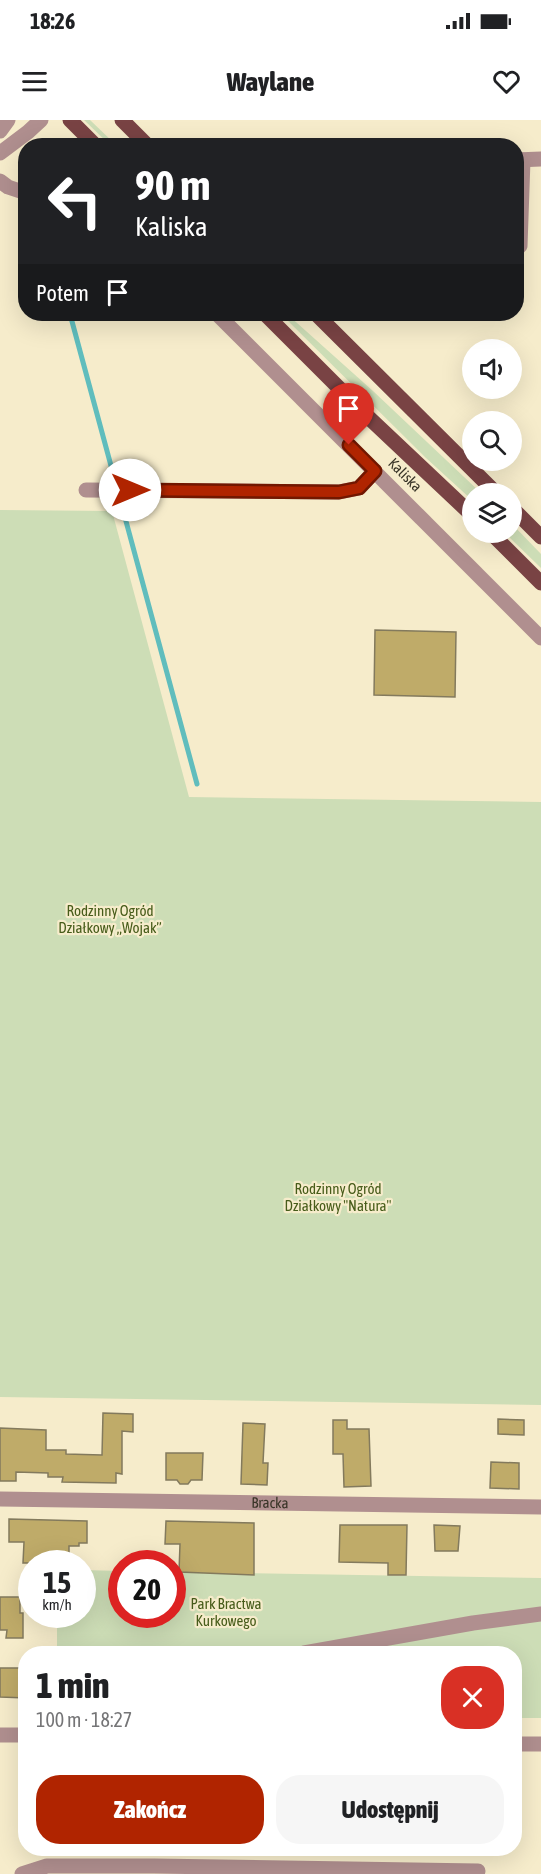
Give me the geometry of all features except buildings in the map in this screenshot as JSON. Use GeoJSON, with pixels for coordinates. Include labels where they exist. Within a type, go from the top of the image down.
{"type":"FeatureCollection","features":[{"type":"Feature","properties":{"kind":"main road"},"geometry":{"type":"LineString","coordinates":[[70,120],[88,138]]}},
{"type":"Feature","properties":{"kind":"main road"},"geometry":{"type":"LineString","coordinates":[[122,120],[133,127]]}},
{"type":"Feature","properties":{"kind":"main road","name":"Kaliska"},"geometry":{"type":"LineString","coordinates":[[272,321],[462,505]]}},
{"type":"Feature","properties":{"kind":"main road"},"geometry":{"type":"LineString","coordinates":[[323,321],[486,483]]}},
{"type":"Feature","properties":{"kind":"main road"},"geometry":{"type":"LineString","coordinates":[[522,518],[541,537]]}},
{"type":"Feature","properties":{"kind":"main road"},"geometry":{"type":"LineString","coordinates":[[501,543],[541,583]]}},
{"type":"Feature","properties":{"kind":"street"},"geometry":{"type":"LineString","coordinates":[[0,131],[8,120]]}},
{"type":"Feature","properties":{"kind":"street"},"geometry":{"type":"LineString","coordinates":[[20,138],[41,120]]}},
{"type":"Feature","properties":{"kind":"street"},"geometry":{"type":"LineString","coordinates":[[0,153],[18,140]]}},
{"type":"Feature","properties":{"kind":"street"},"geometry":{"type":"LineString","coordinates":[[524,160],[541,159]]}},
{"type":"Feature","properties":{"kind":"street"},"geometry":{"type":"LineString","coordinates":[[0,181],[18,190]]}},
{"type":"Feature","properties":{"kind":"street","name":"Kaliska"},"geometry":{"type":"LineString","coordinates":[[224,321],[541,638]]}},
{"type":"Feature","properties":{"kind":"street"},"geometry":{"type":"LineString","coordinates":[[86,490],[339,492],[359,488],[375,471]]}},
{"type":"Feature","properties":{"kind":"street","name":"Bracka"},"geometry":{"type":"LineString","coordinates":[[0,1499],[541,1508]]}},
{"type":"Feature","properties":{"kind":"street"},"geometry":{"type":"LineString","coordinates":[[343,1646],[473,1623],[541,1614]]}},
{"type":"Feature","properties":{"kind":"street"},"geometry":{"type":"LineString","coordinates":[[0,1735],[18,1735]]}},
{"type":"Feature","properties":{"kind":"street"},"geometry":{"type":"LineString","coordinates":[[522,1744],[541,1744]]}},
{"type":"Feature","properties":{"kind":"street"},"geometry":{"type":"LineString","coordinates":[[22,1874],[47,1866],[154,1866],[375,1872],[478,1871]]}},
{"type":"Feature","properties":{"kind":"green space"},"geometry":{"type":"Polygon","coordinates":[[[84,120],[90,120],[109,138],[103,138],[84,120]]]}},
{"type":"Feature","properties":{"kind":"green space"},"geometry":{"type":"Polygon","coordinates":[[[288,321],[295,321],[470,483],[462,483],[462,491],[288,321]]]}},
{"type":"Feature","properties":{"kind":"green space","name":"Rodzinny Ogród Działkowy \"Natura\""},"geometry":{"type":"Polygon","coordinates":[[[0,510],[112,511],[189,797],[541,802],[541,1405],[0,1397],[0,510]]]}},
{"type":"Feature","properties":{"kind":"green space"},"geometry":{"type":"Polygon","coordinates":[[[522,534],[541,554],[541,568],[515,543],[522,543],[522,534]]]}},
{"type":"Feature","properties":{"kind":"green space","name":"Park Bractwa Kurkowego"},"geometry":{"type":"Polygon","coordinates":[[[96,1570],[108,1571],[108,1628],[186,1628],[186,1572],[541,1578],[541,1718],[522,1718],[522,1646],[57,1646],[57,1628],[96,1628],[96,1570]]]}},
{"type":"Feature","properties":{"kind":"waterway"},"geometry":{"type":"LineString","coordinates":[[72,321],[197,784]]}},
{"type":"Feature","properties":{"kind":"route"},"geometry":{"type":"LineString","coordinates":[[130,490],[339,492],[359,488],[375,471],[349,445]]}},
{"type":"Feature","properties":{"kind":"park label","name":"Rodzinny Ogród Działkowy „Wojak”"},"geometry":{"type":"Point","coordinates":[110,920]}}]}
